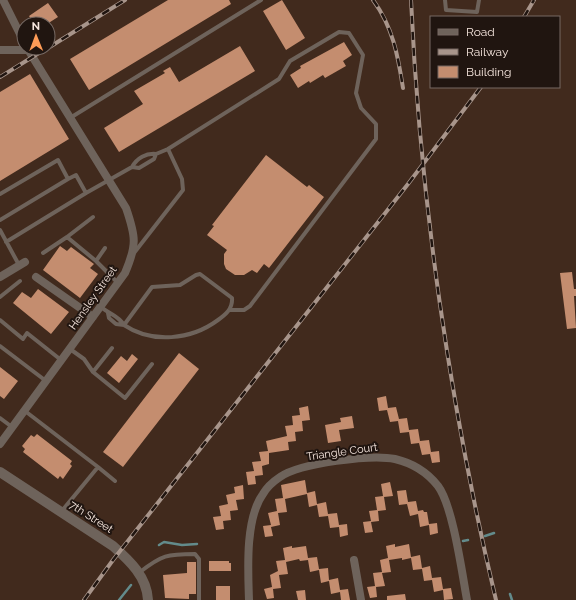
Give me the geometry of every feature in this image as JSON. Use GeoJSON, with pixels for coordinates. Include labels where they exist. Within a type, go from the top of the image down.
{"type":"FeatureCollection","features":[{"type":"Feature","properties":{"kind":"street","name":"Hensley Street"},"geometry":{"type":"LineString","coordinates":[[3,0],[16,27]]}},
{"type":"Feature","properties":{"kind":"street"},"geometry":{"type":"LineString","coordinates":[[0,50],[16,48]]}},
{"type":"Feature","properties":{"kind":"street","name":"Hensley Street"},"geometry":{"type":"LineString","coordinates":[[0,444],[118,283],[125,273],[134,253],[133,231],[126,208],[32,56]]}},
{"type":"Feature","properties":{"kind":"street"},"geometry":{"type":"LineString","coordinates":[[0,277],[22,264]]}},
{"type":"Feature","properties":{"kind":"street"},"geometry":{"type":"LineString","coordinates":[[36,277],[93,317]]}},
{"type":"Feature","properties":{"kind":"street","name":"Triangle Court"},"geometry":{"type":"LineString","coordinates":[[249,600],[248,554],[253,514],[263,494],[281,476],[296,470],[368,457],[397,459],[413,465],[426,473],[439,487],[448,508],[467,600]]}},
{"type":"Feature","properties":{"kind":"street","name":"7th Street"},"geometry":{"type":"LineString","coordinates":[[0,472],[114,546],[129,559],[139,573],[148,590],[148,600]]}},
{"type":"Feature","properties":{"kind":"street"},"geometry":{"type":"LineString","coordinates":[[354,560],[361,600]]}},
{"type":"Feature","properties":{"kind":"lane"},"geometry":{"type":"LineString","coordinates":[[70,118],[261,0]]}},
{"type":"Feature","properties":{"kind":"lane"},"geometry":{"type":"LineString","coordinates":[[445,0],[446,10],[477,12],[479,0]]}},
{"type":"Feature","properties":{"kind":"lane"},"geometry":{"type":"LineString","coordinates":[[6,242],[108,179],[132,167],[140,158],[150,153],[156,154],[168,149],[279,80],[290,61],[339,32],[349,33],[363,55],[356,93],[361,108],[376,124],[376,139],[250,306],[244,310],[230,310]]}},
{"type":"Feature","properties":{"kind":"lane"},"geometry":{"type":"LineString","coordinates":[[134,253],[183,190],[182,179],[168,149]]}},
{"type":"Feature","properties":{"kind":"lane"},"geometry":{"type":"LineString","coordinates":[[132,167],[139,168],[154,159],[156,154]]}},
{"type":"Feature","properties":{"kind":"lane"},"geometry":{"type":"LineString","coordinates":[[0,194],[58,160],[68,179]]}},
{"type":"Feature","properties":{"kind":"lane"},"geometry":{"type":"LineString","coordinates":[[0,220],[76,175],[86,193]]}},
{"type":"Feature","properties":{"kind":"lane"},"geometry":{"type":"LineString","coordinates":[[43,253],[93,217]]}},
{"type":"Feature","properties":{"kind":"lane"},"geometry":{"type":"LineString","coordinates":[[0,230],[6,242],[22,264]]}},
{"type":"Feature","properties":{"kind":"lane"},"geometry":{"type":"LineString","coordinates":[[67,237],[96,260],[118,283]]}},
{"type":"Feature","properties":{"kind":"lane"},"geometry":{"type":"LineString","coordinates":[[96,260],[105,248]]}},
{"type":"Feature","properties":{"kind":"lane"},"geometry":{"type":"LineString","coordinates":[[100,307],[108,313],[109,318],[116,324],[124,325],[137,332],[160,337],[184,336],[210,326],[230,310],[233,304],[232,298],[200,274],[196,275],[180,286],[152,287],[124,325]]}},
{"type":"Feature","properties":{"kind":"lane"},"geometry":{"type":"LineString","coordinates":[[0,297],[20,281]]}},
{"type":"Feature","properties":{"kind":"lane"},"geometry":{"type":"LineString","coordinates":[[0,320],[23,339],[27,333],[62,360]]}},
{"type":"Feature","properties":{"kind":"lane"},"geometry":{"type":"LineString","coordinates":[[0,346],[46,381]]}},
{"type":"Feature","properties":{"kind":"lane"},"geometry":{"type":"LineString","coordinates":[[93,372],[112,348]]}},
{"type":"Feature","properties":{"kind":"lane"},"geometry":{"type":"LineString","coordinates":[[70,349],[84,359],[93,372],[125,398],[152,364]]}},
{"type":"Feature","properties":{"kind":"lane"},"geometry":{"type":"LineString","coordinates":[[24,411],[98,467],[114,481]]}},
{"type":"Feature","properties":{"kind":"lane"},"geometry":{"type":"LineString","coordinates":[[0,418],[12,428]]}},
{"type":"Feature","properties":{"kind":"lane"},"geometry":{"type":"LineString","coordinates":[[61,512],[98,467]]}},
{"type":"Feature","properties":{"kind":"lane"},"geometry":{"type":"LineString","coordinates":[[139,573],[156,560],[168,554],[195,554],[199,559],[199,600]]}},
{"type":"Feature","properties":{"kind":"building"},"geometry":{"type":"Polygon","coordinates":[[[168,0],[229,0],[231,4],[89,90],[70,59],[168,0]]]}},
{"type":"Feature","properties":{"kind":"building"},"geometry":{"type":"Polygon","coordinates":[[[282,0],[305,38],[286,50],[263,11],[282,0]]]}},
{"type":"Feature","properties":{"kind":"building"},"geometry":{"type":"Polygon","coordinates":[[[48,3],[58,17],[56,18],[56,16],[29,16],[48,3]]]}},
{"type":"Feature","properties":{"kind":"building"},"geometry":{"type":"Polygon","coordinates":[[[344,42],[352,55],[343,61],[346,66],[325,78],[323,75],[298,88],[290,75],[301,68],[300,66],[344,42]]]}},
{"type":"Feature","properties":{"kind":"building"},"geometry":{"type":"Polygon","coordinates":[[[240,46],[255,71],[119,152],[104,128],[143,104],[134,91],[165,73],[163,71],[170,67],[179,82],[240,46]]]}},
{"type":"Feature","properties":{"kind":"building"},"geometry":{"type":"Polygon","coordinates":[[[30,74],[69,139],[0,181],[0,92],[30,74]]]}},
{"type":"Feature","properties":{"kind":"building"},"geometry":{"type":"Polygon","coordinates":[[[266,155],[307,187],[309,185],[324,197],[269,268],[264,264],[257,273],[252,270],[244,275],[235,275],[226,269],[224,264],[224,254],[227,250],[207,235],[214,226],[212,225],[266,155]]]}},
{"type":"Feature","properties":{"kind":"building"},"geometry":{"type":"Polygon","coordinates":[[[60,246],[67,251],[71,247],[94,264],[90,268],[98,274],[80,298],[43,270],[60,246]]]}},
{"type":"Feature","properties":{"kind":"building"},"geometry":{"type":"Polygon","coordinates":[[[572,272],[574,289],[576,289],[576,296],[574,296],[576,328],[567,329],[560,273],[572,272]]]}},
{"type":"Feature","properties":{"kind":"building"},"geometry":{"type":"Polygon","coordinates":[[[38,289],[69,312],[51,334],[13,303],[22,292],[31,298],[38,289]]]}},
{"type":"Feature","properties":{"kind":"building"},"geometry":{"type":"Polygon","coordinates":[[[179,353],[199,369],[123,467],[103,452],[179,353]]]}},
{"type":"Feature","properties":{"kind":"building"},"geometry":{"type":"Polygon","coordinates":[[[132,354],[138,359],[119,383],[107,373],[121,356],[127,361],[132,354]]]}},
{"type":"Feature","properties":{"kind":"building"},"geometry":{"type":"Polygon","coordinates":[[[0,367],[18,381],[4,399],[0,396],[0,367]]]}},
{"type":"Feature","properties":{"kind":"building"},"geometry":{"type":"Polygon","coordinates":[[[386,396],[388,408],[396,407],[399,419],[407,418],[409,430],[418,429],[420,441],[429,440],[431,452],[439,451],[440,462],[432,463],[430,454],[422,455],[419,443],[411,444],[409,432],[400,433],[398,421],[390,422],[387,410],[379,411],[377,398],[386,396]]]}},
{"type":"Feature","properties":{"kind":"building"},"geometry":{"type":"Polygon","coordinates":[[[308,406],[310,420],[302,421],[303,431],[295,432],[296,441],[288,442],[289,450],[269,453],[269,464],[262,466],[263,475],[255,476],[256,484],[248,485],[246,472],[254,471],[252,462],[261,461],[259,452],[268,451],[266,441],[287,436],[285,426],[293,425],[292,416],[300,415],[299,408],[308,406]]]}},
{"type":"Feature","properties":{"kind":"building"},"geometry":{"type":"Polygon","coordinates":[[[352,416],[354,428],[339,430],[341,441],[328,443],[325,425],[341,422],[340,418],[352,416]]]}},
{"type":"Feature","properties":{"kind":"building"},"geometry":{"type":"Polygon","coordinates":[[[37,434],[72,461],[70,464],[72,466],[63,479],[60,476],[58,479],[23,452],[25,449],[22,446],[31,435],[34,437],[37,434]]]}},
{"type":"Feature","properties":{"kind":"building"},"geometry":{"type":"Polygon","coordinates":[[[305,480],[307,493],[315,491],[317,504],[326,502],[328,514],[337,513],[339,525],[347,524],[348,535],[340,537],[339,527],[330,528],[328,516],[319,517],[317,505],[309,507],[307,494],[285,499],[287,512],[278,513],[280,525],[271,527],[273,536],[265,537],[263,526],[271,525],[268,513],[277,511],[275,499],[283,498],[281,485],[305,480]]]}},
{"type":"Feature","properties":{"kind":"building"},"geometry":{"type":"Polygon","coordinates":[[[390,482],[393,496],[384,497],[386,510],[378,511],[379,521],[371,522],[373,532],[365,533],[363,522],[371,521],[369,511],[377,510],[375,497],[383,496],[381,484],[390,482]]]}},
{"type":"Feature","properties":{"kind":"building"},"geometry":{"type":"Polygon","coordinates":[[[243,485],[244,499],[236,500],[238,510],[230,511],[231,520],[223,521],[224,529],[216,530],[213,517],[221,516],[219,506],[228,504],[226,495],[235,493],[234,487],[243,485]]]}},
{"type":"Feature","properties":{"kind":"building"},"geometry":{"type":"Polygon","coordinates":[[[406,490],[408,502],[416,501],[418,511],[423,510],[424,512],[427,512],[429,524],[437,523],[438,533],[430,535],[429,525],[420,527],[418,514],[410,516],[407,504],[399,505],[397,491],[406,490]]]}},
{"type":"Feature","properties":{"kind":"building"},"geometry":{"type":"Polygon","coordinates":[[[395,544],[395,547],[409,544],[411,557],[420,555],[422,568],[430,566],[432,578],[441,577],[443,589],[451,588],[453,599],[444,600],[443,590],[434,592],[432,580],[424,581],[422,569],[413,570],[411,558],[389,560],[391,572],[382,573],[385,586],[376,587],[377,597],[370,598],[367,587],[375,586],[373,573],[382,572],[380,560],[388,558],[386,546],[395,544]]]}},
{"type":"Feature","properties":{"kind":"building"},"geometry":{"type":"Polygon","coordinates":[[[292,546],[292,548],[306,546],[308,558],[317,557],[319,569],[328,568],[329,580],[338,578],[340,590],[348,589],[350,600],[341,600],[340,592],[331,594],[329,581],[321,583],[319,570],[310,572],[308,560],[300,561],[299,559],[286,562],[288,574],[279,575],[281,588],[273,589],[274,598],[267,599],[264,589],[272,587],[270,575],[278,571],[276,561],[285,560],[283,548],[292,546]]]}},
{"type":"Feature","properties":{"kind":"building"},"geometry":{"type":"Polygon","coordinates":[[[209,561],[229,561],[229,563],[231,563],[231,571],[209,571],[209,561]]]}},
{"type":"Feature","properties":{"kind":"building"},"geometry":{"type":"Polygon","coordinates":[[[187,562],[196,562],[196,594],[189,594],[189,599],[165,598],[163,575],[187,573],[187,562]]]}},
{"type":"Feature","properties":{"kind":"building"},"geometry":{"type":"Polygon","coordinates":[[[216,586],[230,586],[230,600],[216,600],[216,586]]]}},
{"type":"Feature","properties":{"kind":"building"},"geometry":{"type":"Polygon","coordinates":[[[305,590],[306,600],[298,600],[296,591],[305,590]]]}},
{"type":"Feature","properties":{"kind":"building"},"geometry":{"type":"Polygon","coordinates":[[[405,594],[406,600],[387,600],[387,596],[405,594]]]}},
{"type":"Feature","properties":{"kind":"waterway"},"geometry":{"type":"LineString","coordinates":[[485,536],[494,533]]}},
{"type":"Feature","properties":{"kind":"waterway"},"geometry":{"type":"LineString","coordinates":[[463,541],[468,540]]}},
{"type":"Feature","properties":{"kind":"waterway"},"geometry":{"type":"LineString","coordinates":[[159,545],[164,542],[182,545],[197,544]]}},
{"type":"Feature","properties":{"kind":"waterway"},"geometry":{"type":"LineString","coordinates":[[119,600],[131,585]]}},
{"type":"Feature","properties":{"kind":"waterway"},"geometry":{"type":"LineString","coordinates":[[510,594],[512,600]]}},
{"type":"Feature","properties":{"kind":"railway"},"geometry":{"type":"LineString","coordinates":[[56,43],[125,0]]}},
{"type":"Feature","properties":{"kind":"railway"},"geometry":{"type":"LineString","coordinates":[[373,0],[380,10],[394,42],[403,88]]}},
{"type":"Feature","properties":{"kind":"railway"},"geometry":{"type":"LineString","coordinates":[[411,0],[415,75],[422,150],[440,302],[451,378],[465,453],[496,600]]}},
{"type":"Feature","properties":{"kind":"railway"},"geometry":{"type":"LineString","coordinates":[[525,16],[534,0]]}},
{"type":"Feature","properties":{"kind":"railway"},"geometry":{"type":"LineString","coordinates":[[0,77],[34,56]]}},
{"type":"Feature","properties":{"kind":"railway"},"geometry":{"type":"LineString","coordinates":[[84,600],[113,560],[408,184],[480,88]]}}]}
